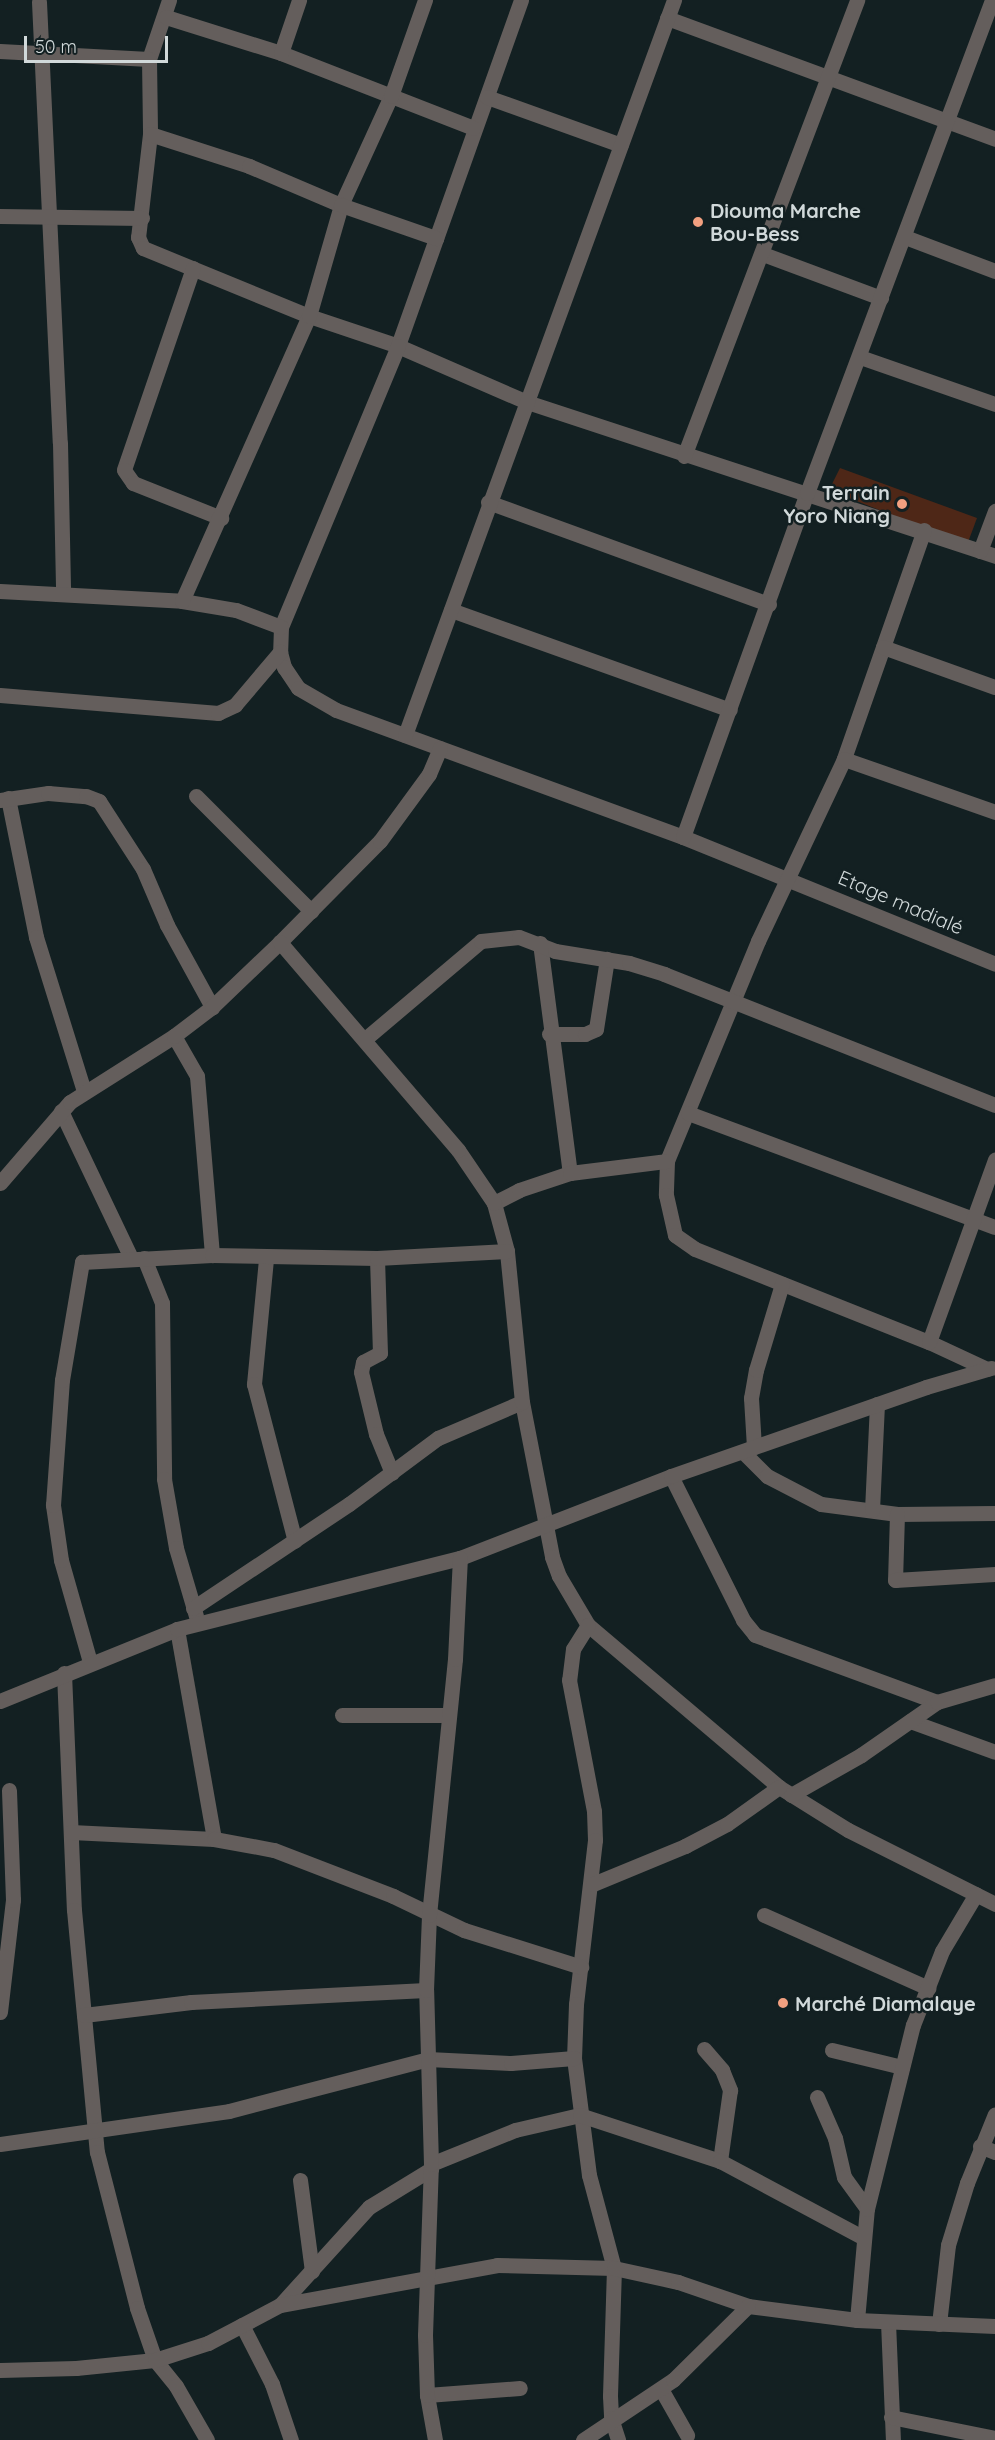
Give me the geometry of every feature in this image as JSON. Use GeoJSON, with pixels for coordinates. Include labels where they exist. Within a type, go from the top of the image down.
{"type":"FeatureCollection","features":[{"type":"Feature","properties":{"kind":"street"},"geometry":{"type":"LineString","coordinates":[[169,0],[166,17],[148,58],[150,134],[138,237],[143,248],[309,316],[398,346],[527,402],[684,456],[924,530],[988,554],[995,511]]}},
{"type":"Feature","properties":{"kind":"street"},"geometry":{"type":"LineString","coordinates":[[281,53],[299,0]]}},
{"type":"Feature","properties":{"kind":"street"},"geometry":{"type":"LineString","coordinates":[[182,601],[221,518],[309,316],[341,205],[391,96],[425,0]]}},
{"type":"Feature","properties":{"kind":"street"},"geometry":{"type":"LineString","coordinates":[[0,695],[218,713],[235,705],[280,652],[281,627],[398,346],[473,128],[487,97],[522,0]]}},
{"type":"Feature","properties":{"kind":"street"},"geometry":{"type":"LineString","coordinates":[[405,735],[488,502],[527,402],[674,0]]}},
{"type":"Feature","properties":{"kind":"street"},"geometry":{"type":"LineString","coordinates":[[684,456],[763,254],[857,0]]}},
{"type":"Feature","properties":{"kind":"street"},"geometry":{"type":"LineString","coordinates":[[683,837],[770,604],[807,493],[860,357],[992,0]]}},
{"type":"Feature","properties":{"kind":"street"},"geometry":{"type":"LineString","coordinates":[[39,2],[44,55],[47,214],[60,443],[63,592]]}},
{"type":"Feature","properties":{"kind":"street"},"geometry":{"type":"LineString","coordinates":[[166,17],[281,53],[473,128]]}},
{"type":"Feature","properties":{"kind":"street"},"geometry":{"type":"LineString","coordinates":[[667,18],[995,139]]}},
{"type":"Feature","properties":{"kind":"street"},"geometry":{"type":"LineString","coordinates":[[0,51],[44,55],[148,58]]}},
{"type":"Feature","properties":{"kind":"street"},"geometry":{"type":"LineString","coordinates":[[487,97],[621,145]]}},
{"type":"Feature","properties":{"kind":"street"},"geometry":{"type":"LineString","coordinates":[[150,134],[249,166],[341,205],[436,238]]}},
{"type":"Feature","properties":{"kind":"street"},"geometry":{"type":"LineString","coordinates":[[0,216],[47,214],[142,218]]}},
{"type":"Feature","properties":{"kind":"street"},"geometry":{"type":"LineString","coordinates":[[905,237],[995,271]]}},
{"type":"Feature","properties":{"kind":"street"},"geometry":{"type":"LineString","coordinates":[[763,254],[881,298]]}},
{"type":"Feature","properties":{"kind":"street"},"geometry":{"type":"LineString","coordinates":[[193,268],[124,470],[133,483],[221,518]]}},
{"type":"Feature","properties":{"kind":"street"},"geometry":{"type":"LineString","coordinates":[[860,357],[995,404]]}},
{"type":"Feature","properties":{"kind":"street"},"geometry":{"type":"LineString","coordinates":[[488,502],[770,604]]}},
{"type":"Feature","properties":{"kind":"street"},"geometry":{"type":"LineString","coordinates":[[924,530],[844,759],[791,879],[732,1002],[667,1161],[666,1195],[675,1235],[694,1249],[991,1368]]}},
{"type":"Feature","properties":{"kind":"street"},"geometry":{"type":"LineString","coordinates":[[0,591],[63,592],[182,601],[236,610],[281,627]]}},
{"type":"Feature","properties":{"kind":"street"},"geometry":{"type":"LineString","coordinates":[[451,610],[730,710]]}},
{"type":"Feature","properties":{"kind":"street"},"geometry":{"type":"LineString","coordinates":[[883,647],[995,687]]}},
{"type":"Feature","properties":{"kind":"street","name":"Etage madialé"},"geometry":{"type":"LineString","coordinates":[[280,652],[289,675],[312,698],[791,879],[995,964]]}},
{"type":"Feature","properties":{"kind":"street"},"geometry":{"type":"LineString","coordinates":[[0,1183],[61,1111],[84,1091],[174,1036],[212,1007],[280,942],[386,833],[429,774],[440,748]]}},
{"type":"Feature","properties":{"kind":"street"},"geometry":{"type":"LineString","coordinates":[[844,759],[995,812]]}},
{"type":"Feature","properties":{"kind":"street"},"geometry":{"type":"LineString","coordinates":[[84,1091],[36,937],[4,799],[48,793],[86,796],[99,801],[143,869],[167,925],[212,1007]]}},
{"type":"Feature","properties":{"kind":"street"},"geometry":{"type":"LineString","coordinates":[[196,796],[311,911]]}},
{"type":"Feature","properties":{"kind":"street"},"geometry":{"type":"LineString","coordinates":[[365,1039],[481,941],[504,936],[540,943],[555,951],[607,959],[664,974],[995,1105]]}},
{"type":"Feature","properties":{"kind":"street"},"geometry":{"type":"LineString","coordinates":[[280,942],[458,1150],[494,1203],[507,1251],[522,1402],[559,1576],[588,1625],[785,1791],[857,1835],[995,1904]]}},
{"type":"Feature","properties":{"kind":"street"},"geometry":{"type":"LineString","coordinates":[[540,943],[549,1034],[570,1173]]}},
{"type":"Feature","properties":{"kind":"street"},"geometry":{"type":"LineString","coordinates":[[549,1034],[585,1034],[596,1029],[607,959]]}},
{"type":"Feature","properties":{"kind":"street"},"geometry":{"type":"LineString","coordinates":[[174,1036],[187,1053],[197,1076],[212,1255]]}},
{"type":"Feature","properties":{"kind":"street"},"geometry":{"type":"LineString","coordinates":[[61,1111],[162,1303],[164,1479],[176,1548],[198,1624]]}},
{"type":"Feature","properties":{"kind":"street"},"geometry":{"type":"LineString","coordinates":[[688,1113],[995,1227]]}},
{"type":"Feature","properties":{"kind":"street"},"geometry":{"type":"LineString","coordinates":[[929,1342],[995,1160]]}},
{"type":"Feature","properties":{"kind":"street"},"geometry":{"type":"LineString","coordinates":[[494,1203],[519,1190],[570,1173],[667,1161]]}},
{"type":"Feature","properties":{"kind":"street"},"geometry":{"type":"LineString","coordinates":[[90,1662],[56,1533],[55,1438],[80,1267],[87,1259],[212,1255],[266,1259],[376,1258],[507,1251]]}},
{"type":"Feature","properties":{"kind":"street"},"geometry":{"type":"LineString","coordinates":[[376,1258],[380,1353],[363,1362],[361,1372],[373,1426],[392,1473]]}},
{"type":"Feature","properties":{"kind":"street"},"geometry":{"type":"LineString","coordinates":[[266,1259],[254,1384],[295,1541]]}},
{"type":"Feature","properties":{"kind":"street"},"geometry":{"type":"LineString","coordinates":[[782,1284],[756,1370],[751,1398],[749,1450],[767,1476],[806,1498],[839,1508],[897,1514],[995,1513]]}},
{"type":"Feature","properties":{"kind":"street"},"geometry":{"type":"LineString","coordinates":[[0,1701],[90,1662],[177,1629],[460,1558],[671,1476],[878,1404],[991,1368]]}},
{"type":"Feature","properties":{"kind":"street"},"geometry":{"type":"LineString","coordinates":[[193,1608],[295,1541],[438,1438],[522,1402]]}},
{"type":"Feature","properties":{"kind":"street"},"geometry":{"type":"LineString","coordinates":[[872,1510],[878,1404]]}},
{"type":"Feature","properties":{"kind":"street"},"geometry":{"type":"LineString","coordinates":[[671,1476],[743,1620],[755,1635],[937,1702]]}},
{"type":"Feature","properties":{"kind":"street"},"geometry":{"type":"LineString","coordinates":[[897,1514],[895,1580],[995,1574]]}},
{"type":"Feature","properties":{"kind":"street"},"geometry":{"type":"LineString","coordinates":[[435,2440],[427,2395],[426,2275],[431,2167],[426,1990],[429,1915],[460,1558]]}},
{"type":"Feature","properties":{"kind":"street"},"geometry":{"type":"LineString","coordinates":[[588,1625],[573,1649],[569,1680],[594,1810],[593,1884],[581,1967],[574,2058],[589,2175],[614,2268],[611,2418],[618,2440]]}},
{"type":"Feature","properties":{"kind":"street"},"geometry":{"type":"LineString","coordinates":[[177,1629],[214,1839]]}},
{"type":"Feature","properties":{"kind":"street"},"geometry":{"type":"LineString","coordinates":[[64,1673],[71,1832],[93,2129],[137,2308],[155,2360],[176,2386],[207,2440]]}},
{"type":"Feature","properties":{"kind":"street"},"geometry":{"type":"LineString","coordinates":[[593,1884],[685,1846],[727,1824],[910,1721],[937,1702],[995,1685]]}},
{"type":"Feature","properties":{"kind":"street"},"geometry":{"type":"LineString","coordinates":[[342,1715],[448,1715]]}},
{"type":"Feature","properties":{"kind":"street"},"geometry":{"type":"LineString","coordinates":[[910,1721],[995,1752]]}},
{"type":"Feature","properties":{"kind":"street"},"geometry":{"type":"LineString","coordinates":[[0,2012],[7,1903],[9,1790]]}},
{"type":"Feature","properties":{"kind":"street"},"geometry":{"type":"LineString","coordinates":[[71,1832],[214,1839],[274,1850],[393,1896],[429,1915],[536,1956],[581,1967]]}},
{"type":"Feature","properties":{"kind":"street"},"geometry":{"type":"LineString","coordinates":[[857,2320],[867,2209],[902,2067],[942,1951],[975,1894]]}},
{"type":"Feature","properties":{"kind":"street"},"geometry":{"type":"LineString","coordinates":[[764,1915],[928,1988]]}},
{"type":"Feature","properties":{"kind":"street"},"geometry":{"type":"LineString","coordinates":[[84,2015],[191,2002],[426,1990]]}},
{"type":"Feature","properties":{"kind":"street"},"geometry":{"type":"LineString","coordinates":[[704,2049],[722,2070],[730,2090],[720,2161]]}},
{"type":"Feature","properties":{"kind":"street"},"geometry":{"type":"LineString","coordinates":[[832,2050],[902,2067]]}},
{"type":"Feature","properties":{"kind":"street"},"geometry":{"type":"LineString","coordinates":[[0,2144],[229,2111],[428,2059],[511,2063],[574,2058]]}},
{"type":"Feature","properties":{"kind":"street"},"geometry":{"type":"LineString","coordinates":[[817,2097],[835,2138],[844,2177],[867,2209]]}},
{"type":"Feature","properties":{"kind":"street"},"geometry":{"type":"LineString","coordinates":[[939,2324],[948,2246],[981,2146],[995,2114]]}},
{"type":"Feature","properties":{"kind":"street"},"geometry":{"type":"LineString","coordinates":[[280,2305],[369,2207],[431,2167],[515,2130],[580,2115],[720,2161],[864,2238]]}},
{"type":"Feature","properties":{"kind":"street"},"geometry":{"type":"LineString","coordinates":[[981,2146],[995,2152]]}},
{"type":"Feature","properties":{"kind":"street"},"geometry":{"type":"LineString","coordinates":[[300,2180],[312,2271]]}},
{"type":"Feature","properties":{"kind":"street"},"geometry":{"type":"LineString","coordinates":[[0,2370],[76,2368],[155,2360],[208,2343],[280,2305],[426,2275],[497,2265],[614,2268],[678,2283],[748,2306],[857,2320],[995,2326]]}},
{"type":"Feature","properties":{"kind":"street"},"geometry":{"type":"LineString","coordinates":[[583,2440],[611,2418],[661,2389],[748,2306]]}},
{"type":"Feature","properties":{"kind":"street"},"geometry":{"type":"LineString","coordinates":[[888,2322],[893,2440]]}},
{"type":"Feature","properties":{"kind":"street"},"geometry":{"type":"LineString","coordinates":[[242,2325],[272,2384],[291,2440]]}},
{"type":"Feature","properties":{"kind":"street"},"geometry":{"type":"LineString","coordinates":[[427,2395],[520,2388]]}},
{"type":"Feature","properties":{"kind":"street"},"geometry":{"type":"LineString","coordinates":[[661,2389],[687,2435]]}},
{"type":"Feature","properties":{"kind":"street"},"geometry":{"type":"LineString","coordinates":[[891,2417],[995,2438]]}},
{"type":"Feature","properties":{"kind":"shaded area","name":"Terrain Yoro Niang"},"geometry":{"type":"Polygon","coordinates":[[[840,468],[977,518],[967,545],[829,490],[840,468]]]}},
{"type":"Feature","properties":{"kind":"place","name":"Diouma Marche Bou-Bess"},"geometry":{"type":"Point","coordinates":[698,222]}},
{"type":"Feature","properties":{"kind":"place","name":"Terrain Yoro Niang"},"geometry":{"type":"Point","coordinates":[902,504]}},
{"type":"Feature","properties":{"kind":"place","name":"Marché Diamalaye"},"geometry":{"type":"Point","coordinates":[783,2003]}}]}
